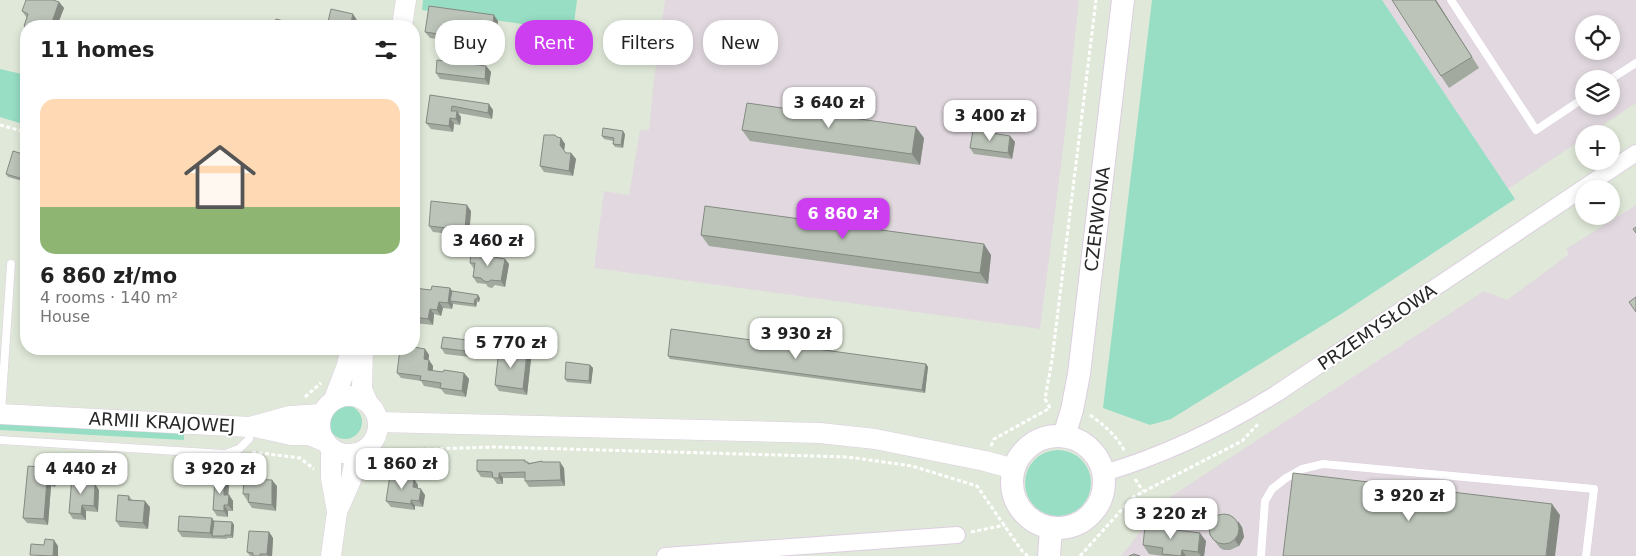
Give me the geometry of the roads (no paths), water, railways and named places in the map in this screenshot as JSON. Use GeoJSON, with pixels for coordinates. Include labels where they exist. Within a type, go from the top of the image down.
{"type":"FeatureCollection","features":[{"type":"Feature","properties":{"kind":"main road","name":"CZERWONA"},"geometry":{"type":"LineString","coordinates":[[1064,436],[1072,410],[1079,374],[1123,0]]}},
{"type":"Feature","properties":{"kind":"main road"},"geometry":{"type":"LineString","coordinates":[[1064,436],[1074,438],[1087,446],[1097,457],[1104,473],[1104,487],[1100,502],[1090,515],[1077,524],[1051,529],[1033,520],[1022,510],[1015,498],[1012,484],[1014,469],[1020,456],[1031,445],[1044,438],[1064,436]]}},
{"type":"Feature","properties":{"kind":"main road"},"geometry":{"type":"LineString","coordinates":[[1049,556],[1051,529]]}},
{"type":"Feature","properties":{"kind":"street"},"geometry":{"type":"LineString","coordinates":[[403,20],[406,0]]}},
{"type":"Feature","properties":{"kind":"street","name":"PRZEMYSŁOWA"},"geometry":{"type":"LineString","coordinates":[[1104,473],[1186,444],[1243,414],[1367,334],[1636,153]]}},
{"type":"Feature","properties":{"kind":"street"},"geometry":{"type":"LineString","coordinates":[[337,512],[328,445],[321,434],[320,424],[346,368],[349,355]]}},
{"type":"Feature","properties":{"kind":"street"},"geometry":{"type":"LineString","coordinates":[[331,556],[337,512],[367,448],[376,436],[378,422],[376,413],[367,401],[362,389],[363,355]]}},
{"type":"Feature","properties":{"kind":"street"},"geometry":{"type":"LineString","coordinates":[[328,407],[351,395],[367,401]]}},
{"type":"Feature","properties":{"kind":"street","name":"ARMII KRAJOWEJ"},"geometry":{"type":"LineString","coordinates":[[0,414],[250,426],[328,407]]}},
{"type":"Feature","properties":{"kind":"street"},"geometry":{"type":"LineString","coordinates":[[378,422],[820,433],[875,438],[1014,469]]}},
{"type":"Feature","properties":{"kind":"street"},"geometry":{"type":"LineString","coordinates":[[250,426],[291,435],[309,435],[337,452],[362,459]]}},
{"type":"Feature","properties":{"kind":"street"},"geometry":{"type":"LineString","coordinates":[[665,556],[957,535]]}},
{"type":"Feature","properties":{"kind":"lane"},"geometry":{"type":"LineString","coordinates":[[1450,0],[1536,130],[1575,104]]}},
{"type":"Feature","properties":{"kind":"lane"},"geometry":{"type":"LineString","coordinates":[[1620,73],[1636,63]]}},
{"type":"Feature","properties":{"kind":"lane"},"geometry":{"type":"LineString","coordinates":[[0,414],[11,264]]}},
{"type":"Feature","properties":{"kind":"lane"},"geometry":{"type":"LineString","coordinates":[[0,440],[225,454],[239,449],[249,439],[250,426]]}},
{"type":"Feature","properties":{"kind":"lane"},"geometry":{"type":"LineString","coordinates":[[1261,556],[1266,501],[1272,488],[1302,469],[1323,464],[1594,489],[1586,556]]}}]}
